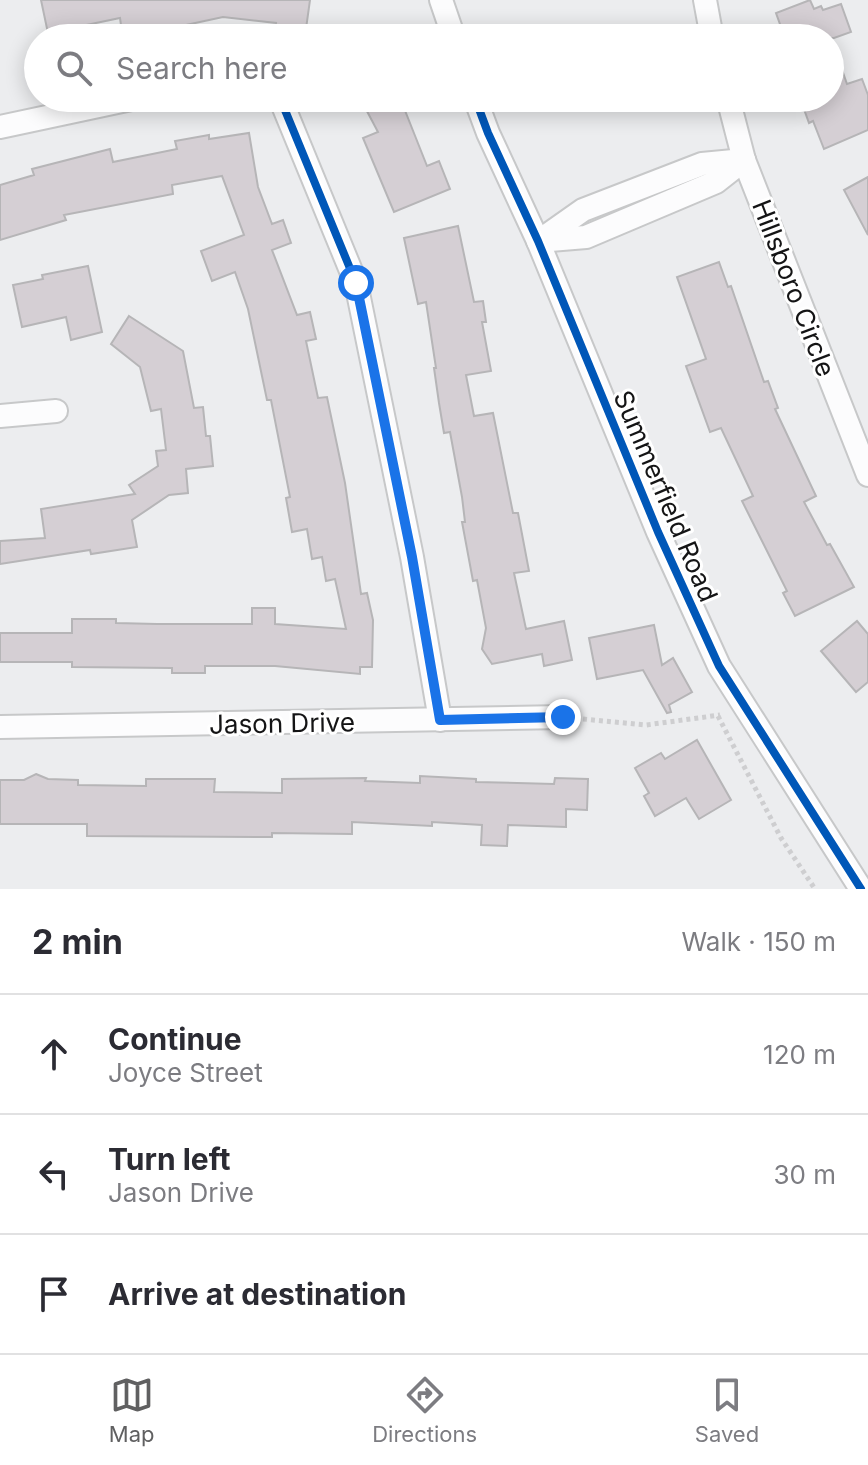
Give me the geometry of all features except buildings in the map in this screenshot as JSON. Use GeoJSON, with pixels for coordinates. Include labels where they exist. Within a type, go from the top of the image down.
{"type":"FeatureCollection","features":[{"type":"Feature","properties":{"kind":"street"},"geometry":{"type":"LineString","coordinates":[[441,0],[449,24]]}},
{"type":"Feature","properties":{"kind":"street"},"geometry":{"type":"LineString","coordinates":[[705,0],[709,24]]}},
{"type":"Feature","properties":{"kind":"street"},"geometry":{"type":"LineString","coordinates":[[2,120],[51,112]]}},
{"type":"Feature","properties":{"kind":"street"},"geometry":{"type":"LineString","coordinates":[[286,112],[356,283],[412,557],[440,720]]}},
{"type":"Feature","properties":{"kind":"street","name":"Summerfield Road"},"geometry":{"type":"LineString","coordinates":[[480,112],[538,241],[658,532],[719,666],[861,889]]}},
{"type":"Feature","properties":{"kind":"street","name":"Hillsboro Circle"},"geometry":{"type":"LineString","coordinates":[[732,112],[744,160],[868,475]]}},
{"type":"Feature","properties":{"kind":"street"},"geometry":{"type":"LineString","coordinates":[[538,241],[586,237],[716,182],[744,160]]}},
{"type":"Feature","properties":{"kind":"street"},"geometry":{"type":"LineString","coordinates":[[0,416],[56,411]]}},
{"type":"Feature","properties":{"kind":"street","name":"Jason Drive"},"geometry":{"type":"LineString","coordinates":[[0,727],[563,717]]}},
{"type":"Feature","properties":{"kind":"path"},"geometry":{"type":"LineString","coordinates":[[563,717],[646,725],[718,716],[743,704]]}},
{"type":"Feature","properties":{"kind":"path"},"geometry":{"type":"LineString","coordinates":[[718,716],[781,838],[815,889]]}},
{"type":"Feature","properties":{"kind":"cycle path"},"geometry":{"type":"LineString","coordinates":[[286,112],[356,283],[412,557],[440,720]]}},
{"type":"Feature","properties":{"kind":"cycle path"},"geometry":{"type":"LineString","coordinates":[[480,112],[538,241],[658,532],[719,666],[861,889]]}},
{"type":"Feature","properties":{"kind":"route"},"geometry":{"type":"LineString","coordinates":[[356,283],[412,557],[440,720],[563,717]]}}]}
